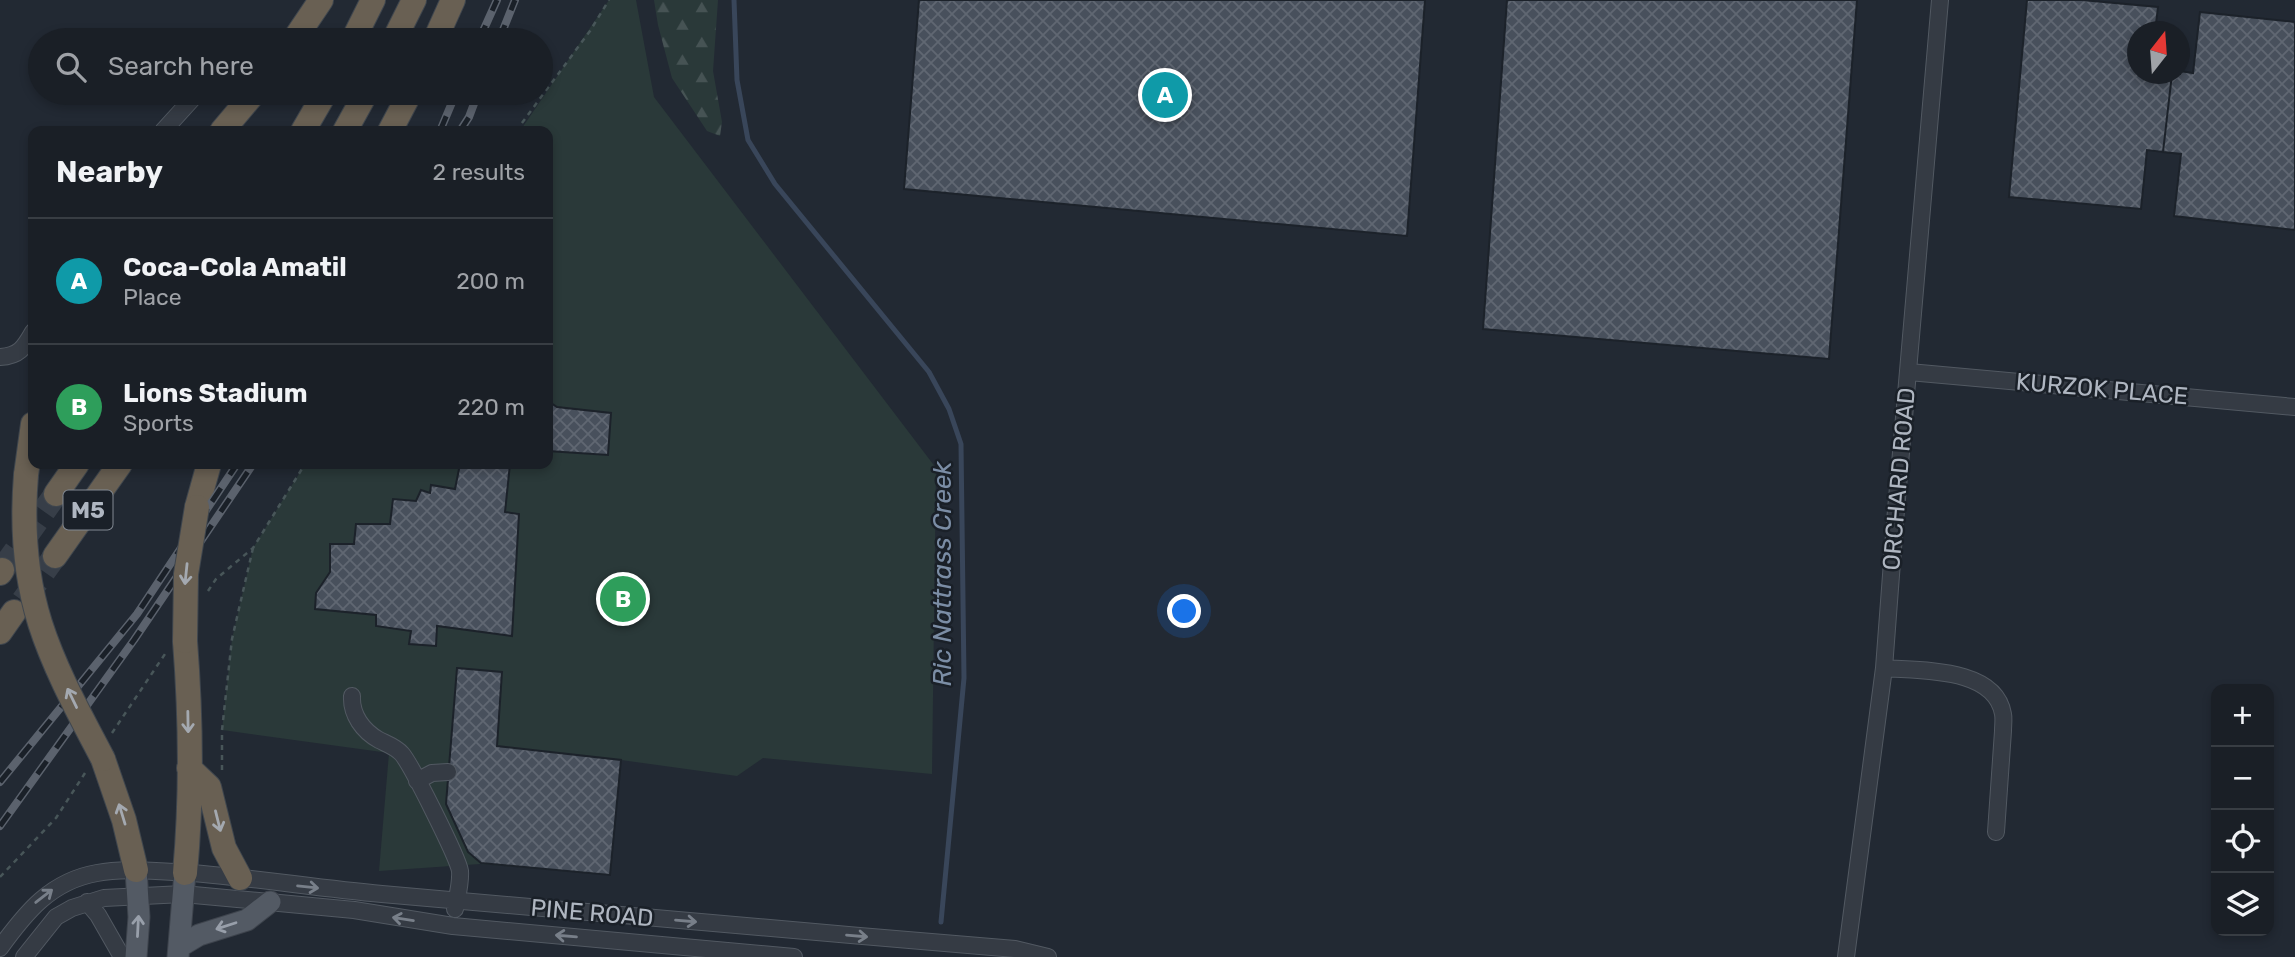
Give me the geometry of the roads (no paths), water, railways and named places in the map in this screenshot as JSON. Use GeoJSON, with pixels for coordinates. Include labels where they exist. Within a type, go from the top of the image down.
{"type":"FeatureCollection","features":[{"type":"Feature","properties":{"kind":"highway"},"geometry":{"type":"LineString","coordinates":[[302,28],[321,0]]}},
{"type":"Feature","properties":{"kind":"highway"},"geometry":{"type":"LineString","coordinates":[[359,28],[373,0]]}},
{"type":"Feature","properties":{"kind":"highway"},"geometry":{"type":"LineString","coordinates":[[400,28],[414,0]]}},
{"type":"Feature","properties":{"kind":"highway"},"geometry":{"type":"LineString","coordinates":[[440,28],[453,0]]}},
{"type":"Feature","properties":{"kind":"highway"},"geometry":{"type":"LineString","coordinates":[[226,126],[244,105]]}},
{"type":"Feature","properties":{"kind":"highway"},"geometry":{"type":"LineString","coordinates":[[306,126],[318,105]]}},
{"type":"Feature","properties":{"kind":"highway"},"geometry":{"type":"LineString","coordinates":[[348,126],[359,105]]}},
{"type":"Feature","properties":{"kind":"highway"},"geometry":{"type":"LineString","coordinates":[[393,126],[404,105]]}},
{"type":"Feature","properties":{"kind":"highway"},"geometry":{"type":"LineString","coordinates":[[28,460],[25,540],[40,622],[62,678],[100,755],[124,820],[136,870]]}},
{"type":"Feature","properties":{"kind":"highway","name":"M5"},"geometry":{"type":"LineString","coordinates":[[56,494],[74,469]]}},
{"type":"Feature","properties":{"kind":"highway","name":"M5"},"geometry":{"type":"LineString","coordinates":[[55,556],[116,469]]}},
{"type":"Feature","properties":{"kind":"highway"},"geometry":{"type":"LineString","coordinates":[[184,883],[189,768],[177,645],[197,507],[208,469]]}},
{"type":"Feature","properties":{"kind":"highway"},"geometry":{"type":"LineString","coordinates":[[189,768],[209,787],[224,848],[240,878]]}},
{"type":"Feature","properties":{"kind":"main road"},"geometry":{"type":"LineString","coordinates":[[136,870],[136,957]]}},
{"type":"Feature","properties":{"kind":"main road"},"geometry":{"type":"LineString","coordinates":[[178,952],[184,883]]}},
{"type":"Feature","properties":{"kind":"main road"},"geometry":{"type":"LineString","coordinates":[[178,952],[200,935],[247,920],[270,902]]}},
{"type":"Feature","properties":{"kind":"street","name":"ORCHARD ROAD"},"geometry":{"type":"LineString","coordinates":[[1846,957],[1884,668],[1940,0]]}},
{"type":"Feature","properties":{"kind":"street"},"geometry":{"type":"LineString","coordinates":[[167,126],[186,105]]}},
{"type":"Feature","properties":{"kind":"street"},"geometry":{"type":"LineString","coordinates":[[0,357],[14,356],[28,340]]}},
{"type":"Feature","properties":{"kind":"street","name":"KURZOK PLACE"},"geometry":{"type":"LineString","coordinates":[[1909,372],[2295,407]]}},
{"type":"Feature","properties":{"kind":"street"},"geometry":{"type":"LineString","coordinates":[[1884,668],[1950,674],[1973,680],[1988,688],[1998,701],[2003,714],[2003,730],[1996,832]]}},
{"type":"Feature","properties":{"kind":"street"},"geometry":{"type":"LineString","coordinates":[[352,696],[351,706],[362,726],[370,734],[400,751],[458,864],[460,873],[453,926]]}},
{"type":"Feature","properties":{"kind":"street"},"geometry":{"type":"LineString","coordinates":[[417,781],[432,772],[448,772]]}},
{"type":"Feature","properties":{"kind":"street","name":"PINE ROAD"},"geometry":{"type":"LineString","coordinates":[[0,948],[34,904],[60,885],[76,877],[136,870],[270,902],[354,910],[453,926],[794,957]]}},
{"type":"Feature","properties":{"kind":"street","name":"PINE ROAD"},"geometry":{"type":"LineString","coordinates":[[24,957],[56,917],[87,902],[138,895],[184,883],[240,878],[456,901],[1015,949],[1048,957]]}},
{"type":"Feature","properties":{"kind":"street"},"geometry":{"type":"LineString","coordinates":[[87,902],[98,915],[122,957]]}},
{"type":"Feature","properties":{"kind":"street"},"geometry":{"type":"LineString","coordinates":[[787,957],[789,930]]}},
{"type":"Feature","properties":{"kind":"waterway","name":"Ric Nattrass Creek"},"geometry":{"type":"LineString","coordinates":[[734,0],[737,80],[748,140],[775,184],[929,372],[949,409],[961,444],[964,678],[941,922]]}},
{"type":"Feature","properties":{"kind":"tunnel"},"geometry":{"type":"LineString","coordinates":[[2,570],[56,494]]}},
{"type":"Feature","properties":{"kind":"tunnel"},"geometry":{"type":"LineString","coordinates":[[23,601],[55,556]]}},
{"type":"Feature","properties":{"kind":"railway"},"geometry":{"type":"LineString","coordinates":[[484,28],[497,0]]}},
{"type":"Feature","properties":{"kind":"railway"},"geometry":{"type":"LineString","coordinates":[[504,28],[515,0]]}},
{"type":"Feature","properties":{"kind":"railway"},"geometry":{"type":"LineString","coordinates":[[442,126],[451,105]]}},
{"type":"Feature","properties":{"kind":"railway"},"geometry":{"type":"LineString","coordinates":[[463,126],[474,105]]}},
{"type":"Feature","properties":{"kind":"railway"},"geometry":{"type":"LineString","coordinates":[[0,782],[137,614],[234,469]]}},
{"type":"Feature","properties":{"kind":"railway"},"geometry":{"type":"LineString","coordinates":[[0,826],[134,640],[250,469]]}},
{"type":"Feature","properties":{"kind":"place","name":"Coca-Cola Amatil"},"geometry":{"type":"Point","coordinates":[1165,95]}},
{"type":"Feature","properties":{"kind":"place","name":"Lions Stadium"},"geometry":{"type":"Point","coordinates":[623,599]}}]}
